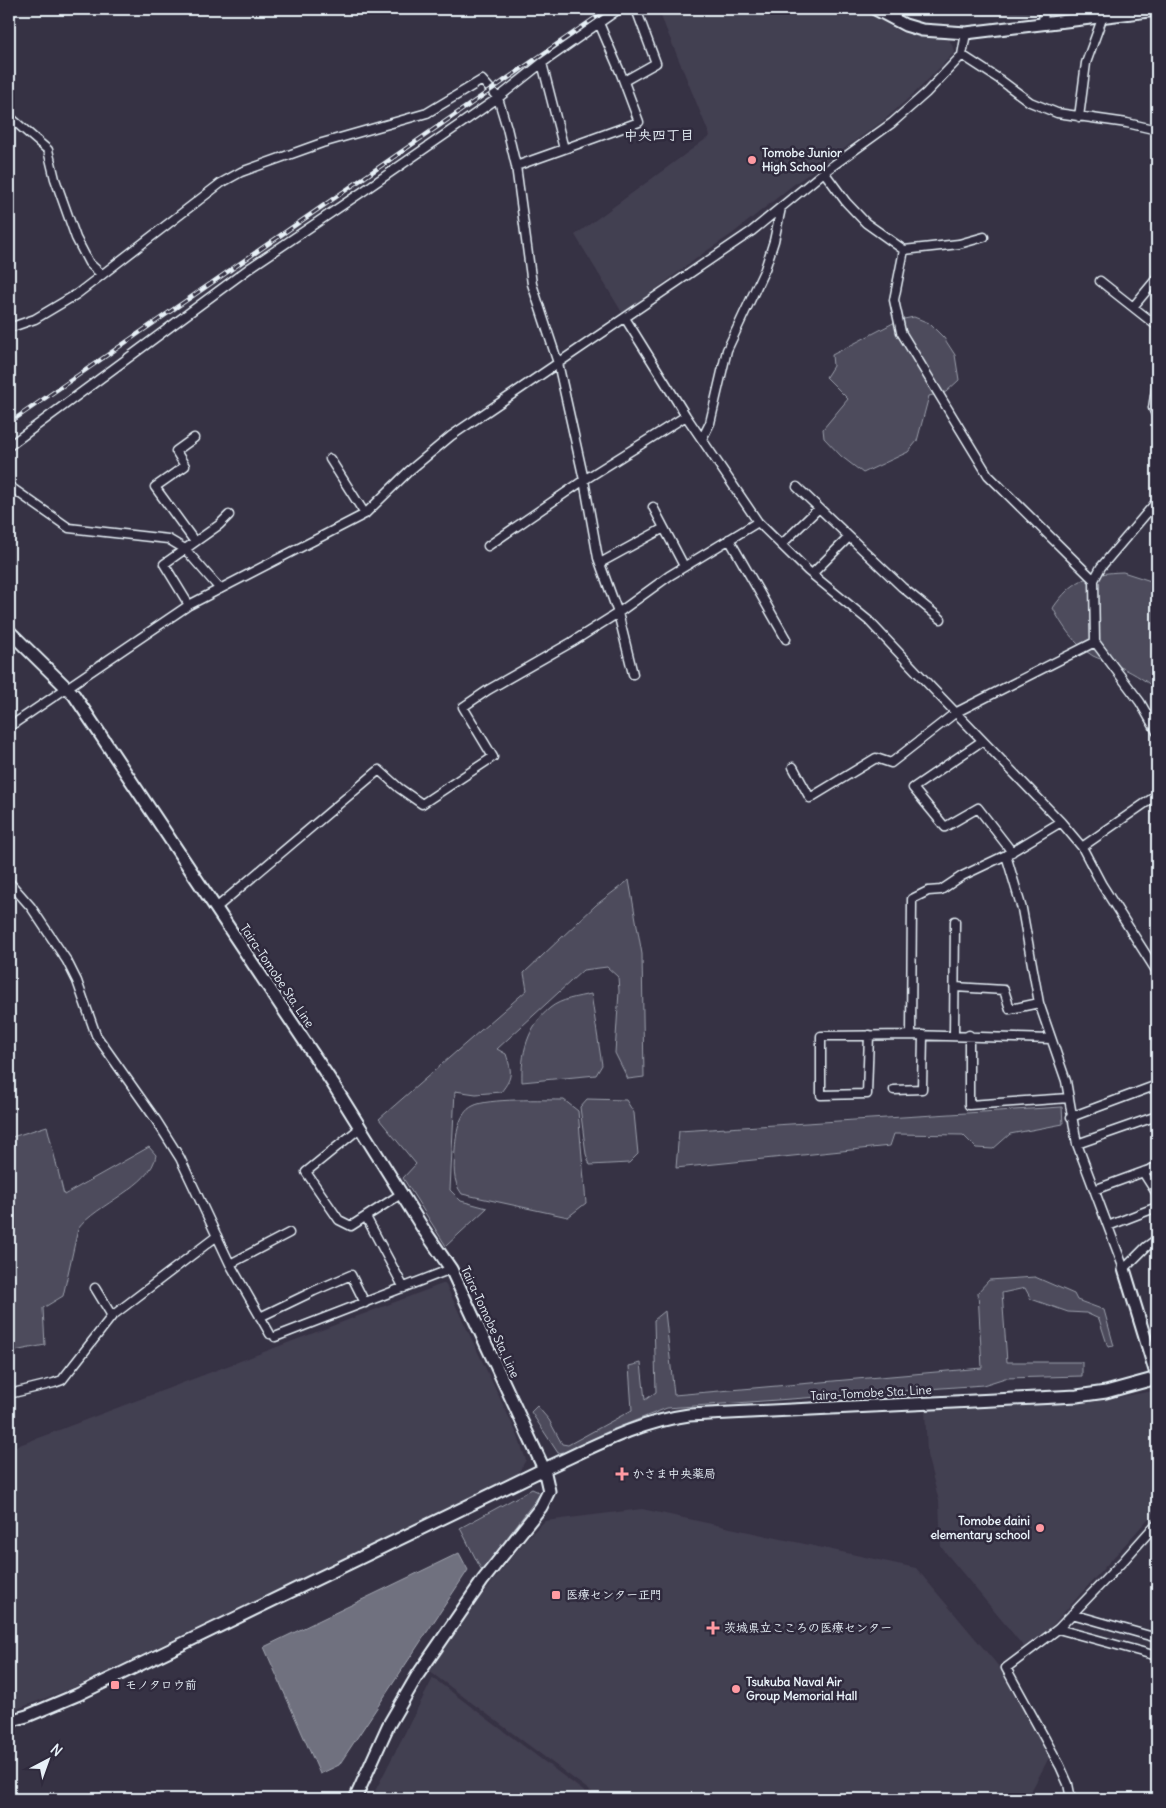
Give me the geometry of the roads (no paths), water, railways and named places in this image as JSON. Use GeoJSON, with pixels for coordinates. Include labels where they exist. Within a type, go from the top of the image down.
{"type":"FeatureCollection","features":[{"type":"Feature","properties":{"kind":"main road"},"geometry":{"type":"LineString","coordinates":[[877,9],[905,25],[922,30],[966,33],[1043,24],[1108,13],[1157,10]]}},
{"type":"Feature","properties":{"kind":"main road","name":"Taira-Tomobe Sta. Line"},"geometry":{"type":"LineString","coordinates":[[9,631],[80,704],[333,1084],[422,1228],[451,1268],[544,1469],[643,1425],[679,1416],[1068,1397],[1106,1392],[1157,1378]]}},
{"type":"Feature","properties":{"kind":"main road"},"geometry":{"type":"LineString","coordinates":[[1124,1269],[1157,1378]]}},
{"type":"Feature","properties":{"kind":"main road"},"geometry":{"type":"LineString","coordinates":[[9,1721],[78,1695],[544,1469],[549,1491],[542,1507],[483,1580],[417,1676],[388,1726],[354,1799]]}},
{"type":"Feature","properties":{"kind":"street"},"geometry":{"type":"LineString","coordinates":[[9,446],[251,267],[498,98],[542,63],[619,9]]}},
{"type":"Feature","properties":{"kind":"street"},"geometry":{"type":"LineString","coordinates":[[624,81],[656,63],[636,9]]}},
{"type":"Feature","properties":{"kind":"street"},"geometry":{"type":"LineString","coordinates":[[1043,24],[1044,9]]}},
{"type":"Feature","properties":{"kind":"street"},"geometry":{"type":"LineString","coordinates":[[1079,117],[1086,63],[1108,13]]}},
{"type":"Feature","properties":{"kind":"street"},"geometry":{"type":"LineString","coordinates":[[516,166],[639,122],[599,23]]}},
{"type":"Feature","properties":{"kind":"street"},"geometry":{"type":"LineString","coordinates":[[9,727],[189,605],[365,514],[409,471],[452,436],[752,231],[824,172],[892,123],[926,93],[962,55],[966,33]]}},
{"type":"Feature","properties":{"kind":"street"},"geometry":{"type":"LineString","coordinates":[[962,55],[1030,102],[1057,113],[1127,123],[1157,130]]}},
{"type":"Feature","properties":{"kind":"street"},"geometry":{"type":"LineString","coordinates":[[542,63],[564,149]]}},
{"type":"Feature","properties":{"kind":"street"},"geometry":{"type":"LineString","coordinates":[[9,328],[35,319],[58,307],[91,284],[101,274],[221,183],[241,172],[322,143],[427,113],[482,80],[498,98],[507,128],[516,166],[532,284],[558,363],[600,563],[618,613],[633,674]]}},
{"type":"Feature","properties":{"kind":"street"},"geometry":{"type":"LineString","coordinates":[[9,113],[12,119],[48,150],[54,179],[76,238],[89,263],[101,274]]}},
{"type":"Feature","properties":{"kind":"street"},"geometry":{"type":"LineString","coordinates":[[824,172],[846,202],[866,223],[904,250],[960,244],[984,237]]}},
{"type":"Feature","properties":{"kind":"street"},"geometry":{"type":"LineString","coordinates":[[702,439],[710,423],[727,350],[765,269],[774,241],[781,208]]}},
{"type":"Feature","properties":{"kind":"street"},"geometry":{"type":"LineString","coordinates":[[904,250],[894,300],[901,332],[988,475],[1094,580]]}},
{"type":"Feature","properties":{"kind":"street"},"geometry":{"type":"LineString","coordinates":[[1133,307],[1157,278]]}},
{"type":"Feature","properties":{"kind":"street"},"geometry":{"type":"LineString","coordinates":[[1100,281],[1157,326]]}},
{"type":"Feature","properties":{"kind":"street"},"geometry":{"type":"LineString","coordinates":[[625,318],[686,416],[758,522],[812,574],[869,621],[1061,822],[1082,846],[1102,885],[1157,972]]}},
{"type":"Feature","properties":{"kind":"street"},"geometry":{"type":"LineString","coordinates":[[1157,383],[1153,408],[1157,417]]}},
{"type":"Feature","properties":{"kind":"street"},"geometry":{"type":"LineString","coordinates":[[488,546],[584,480],[686,416]]}},
{"type":"Feature","properties":{"kind":"street"},"geometry":{"type":"LineString","coordinates":[[194,438],[176,451],[185,466],[155,487],[195,542]]}},
{"type":"Feature","properties":{"kind":"street"},"geometry":{"type":"LineString","coordinates":[[330,459],[365,514]]}},
{"type":"Feature","properties":{"kind":"street"},"geometry":{"type":"LineString","coordinates":[[9,486],[69,528],[168,539],[185,549],[220,589]]}},
{"type":"Feature","properties":{"kind":"street"},"geometry":{"type":"LineString","coordinates":[[797,487],[902,586],[941,619]]}},
{"type":"Feature","properties":{"kind":"street"},"geometry":{"type":"LineString","coordinates":[[1157,501],[1101,567],[1094,580],[1095,642],[1140,702],[1157,732]]}},
{"type":"Feature","properties":{"kind":"street"},"geometry":{"type":"LineString","coordinates":[[653,507],[684,566]]}},
{"type":"Feature","properties":{"kind":"street"},"geometry":{"type":"LineString","coordinates":[[782,545],[819,508]]}},
{"type":"Feature","properties":{"kind":"street"},"geometry":{"type":"LineString","coordinates":[[189,605],[164,564],[229,515]]}},
{"type":"Feature","properties":{"kind":"street"},"geometry":{"type":"LineString","coordinates":[[216,908],[379,770],[399,788],[422,804],[493,757],[463,707],[618,613],[668,576],[758,522]]}},
{"type":"Feature","properties":{"kind":"street"},"geometry":{"type":"LineString","coordinates":[[600,563],[664,528]]}},
{"type":"Feature","properties":{"kind":"street"},"geometry":{"type":"LineString","coordinates":[[812,574],[849,537]]}},
{"type":"Feature","properties":{"kind":"street"},"geometry":{"type":"LineString","coordinates":[[729,539],[786,639]]}},
{"type":"Feature","properties":{"kind":"street"},"geometry":{"type":"LineString","coordinates":[[793,767],[810,798],[876,758],[891,763],[956,713],[1095,642]]}},
{"type":"Feature","properties":{"kind":"street"},"geometry":{"type":"LineString","coordinates":[[982,741],[913,788],[945,827],[978,808],[1009,854],[1022,910],[1039,1003],[1066,1081],[1077,1144],[1124,1269],[1157,1239]]}},
{"type":"Feature","properties":{"kind":"street"},"geometry":{"type":"LineString","coordinates":[[1082,846],[1157,796]]}},
{"type":"Feature","properties":{"kind":"street"},"geometry":{"type":"LineString","coordinates":[[911,1035],[912,900],[928,891],[941,890],[962,876],[1009,854],[1061,822]]}},
{"type":"Feature","properties":{"kind":"street"},"geometry":{"type":"LineString","coordinates":[[9,882],[31,907],[67,961],[77,981],[96,1035],[156,1120],[180,1158],[230,1264],[273,1336],[365,1303],[451,1268]]}},
{"type":"Feature","properties":{"kind":"street"},"geometry":{"type":"LineString","coordinates":[[954,1035],[955,921]]}},
{"type":"Feature","properties":{"kind":"street"},"geometry":{"type":"LineString","coordinates":[[955,988],[1004,990],[1010,1009],[1039,1003]]}},
{"type":"Feature","properties":{"kind":"street"},"geometry":{"type":"LineString","coordinates":[[868,1035],[867,1094],[820,1095],[821,1036],[868,1035],[969,1035],[1051,1039]]}},
{"type":"Feature","properties":{"kind":"street"},"geometry":{"type":"LineString","coordinates":[[894,1090],[922,1089],[923,1035]]}},
{"type":"Feature","properties":{"kind":"street"},"geometry":{"type":"LineString","coordinates":[[969,1035],[969,1105],[1069,1098]]}},
{"type":"Feature","properties":{"kind":"street"},"geometry":{"type":"LineString","coordinates":[[1071,1117],[1157,1086]]}},
{"type":"Feature","properties":{"kind":"street"},"geometry":{"type":"LineString","coordinates":[[1077,1144],[1157,1116]]}},
{"type":"Feature","properties":{"kind":"street"},"geometry":{"type":"LineString","coordinates":[[360,1128],[306,1172],[339,1220],[351,1226],[401,1194]]}},
{"type":"Feature","properties":{"kind":"street"},"geometry":{"type":"LineString","coordinates":[[1094,1190],[1157,1167]]}},
{"type":"Feature","properties":{"kind":"street"},"geometry":{"type":"LineString","coordinates":[[1143,1172],[1157,1194]]}},
{"type":"Feature","properties":{"kind":"street"},"geometry":{"type":"LineString","coordinates":[[1108,1226],[1157,1207]]}},
{"type":"Feature","properties":{"kind":"street"},"geometry":{"type":"LineString","coordinates":[[366,1217],[404,1288]]}},
{"type":"Feature","properties":{"kind":"street"},"geometry":{"type":"LineString","coordinates":[[230,1264],[289,1233]]}},
{"type":"Feature","properties":{"kind":"street"},"geometry":{"type":"LineString","coordinates":[[9,1394],[62,1380],[112,1316],[217,1236]]}},
{"type":"Feature","properties":{"kind":"street"},"geometry":{"type":"LineString","coordinates":[[260,1317],[314,1290],[351,1275],[365,1303]]}},
{"type":"Feature","properties":{"kind":"street"},"geometry":{"type":"LineString","coordinates":[[95,1288],[112,1316]]}},
{"type":"Feature","properties":{"kind":"street"},"geometry":{"type":"LineString","coordinates":[[1071,1799],[1068,1784],[1060,1766],[1006,1668],[1058,1628],[1157,1523]]}},
{"type":"Feature","properties":{"kind":"street"},"geometry":{"type":"LineString","coordinates":[[1072,1614],[1157,1638]]}},
{"type":"Feature","properties":{"kind":"street"},"geometry":{"type":"LineString","coordinates":[[1058,1628],[1157,1656]]}},
{"type":"Feature","properties":{"kind":"water"},"geometry":{"type":"Polygon","coordinates":[[[459,1553],[468,1570],[339,1765],[320,1774],[264,1647],[459,1553]]]}},
{"type":"Feature","properties":{"kind":"railway"},"geometry":{"type":"LineString","coordinates":[[9,423],[608,9]]}},
{"type":"Feature","properties":{"kind":"place","name":"Tomobe Junior High School"},"geometry":{"type":"Point","coordinates":[752,160]}},
{"type":"Feature","properties":{"kind":"place","name":"かさま中央薬局"},"geometry":{"type":"Point","coordinates":[622,1474]}},
{"type":"Feature","properties":{"kind":"place","name":"Tomobe daini elementary school"},"geometry":{"type":"Point","coordinates":[1040,1528]}},
{"type":"Feature","properties":{"kind":"place","name":"医療センター正門"},"geometry":{"type":"Point","coordinates":[556,1595]}},
{"type":"Feature","properties":{"kind":"place","name":"茨城県立こころの医療センター"},"geometry":{"type":"Point","coordinates":[713,1628]}},
{"type":"Feature","properties":{"kind":"place","name":"モノタロウ前"},"geometry":{"type":"Point","coordinates":[115,1685]}},
{"type":"Feature","properties":{"kind":"place","name":"Tsukuba Naval Air Group Memorial Hall"},"geometry":{"type":"Point","coordinates":[736,1689]}},
{"type":"Feature","properties":{"kind":"district","name":"中央四丁目"},"geometry":{"type":"Point","coordinates":[659,135]}}]}
